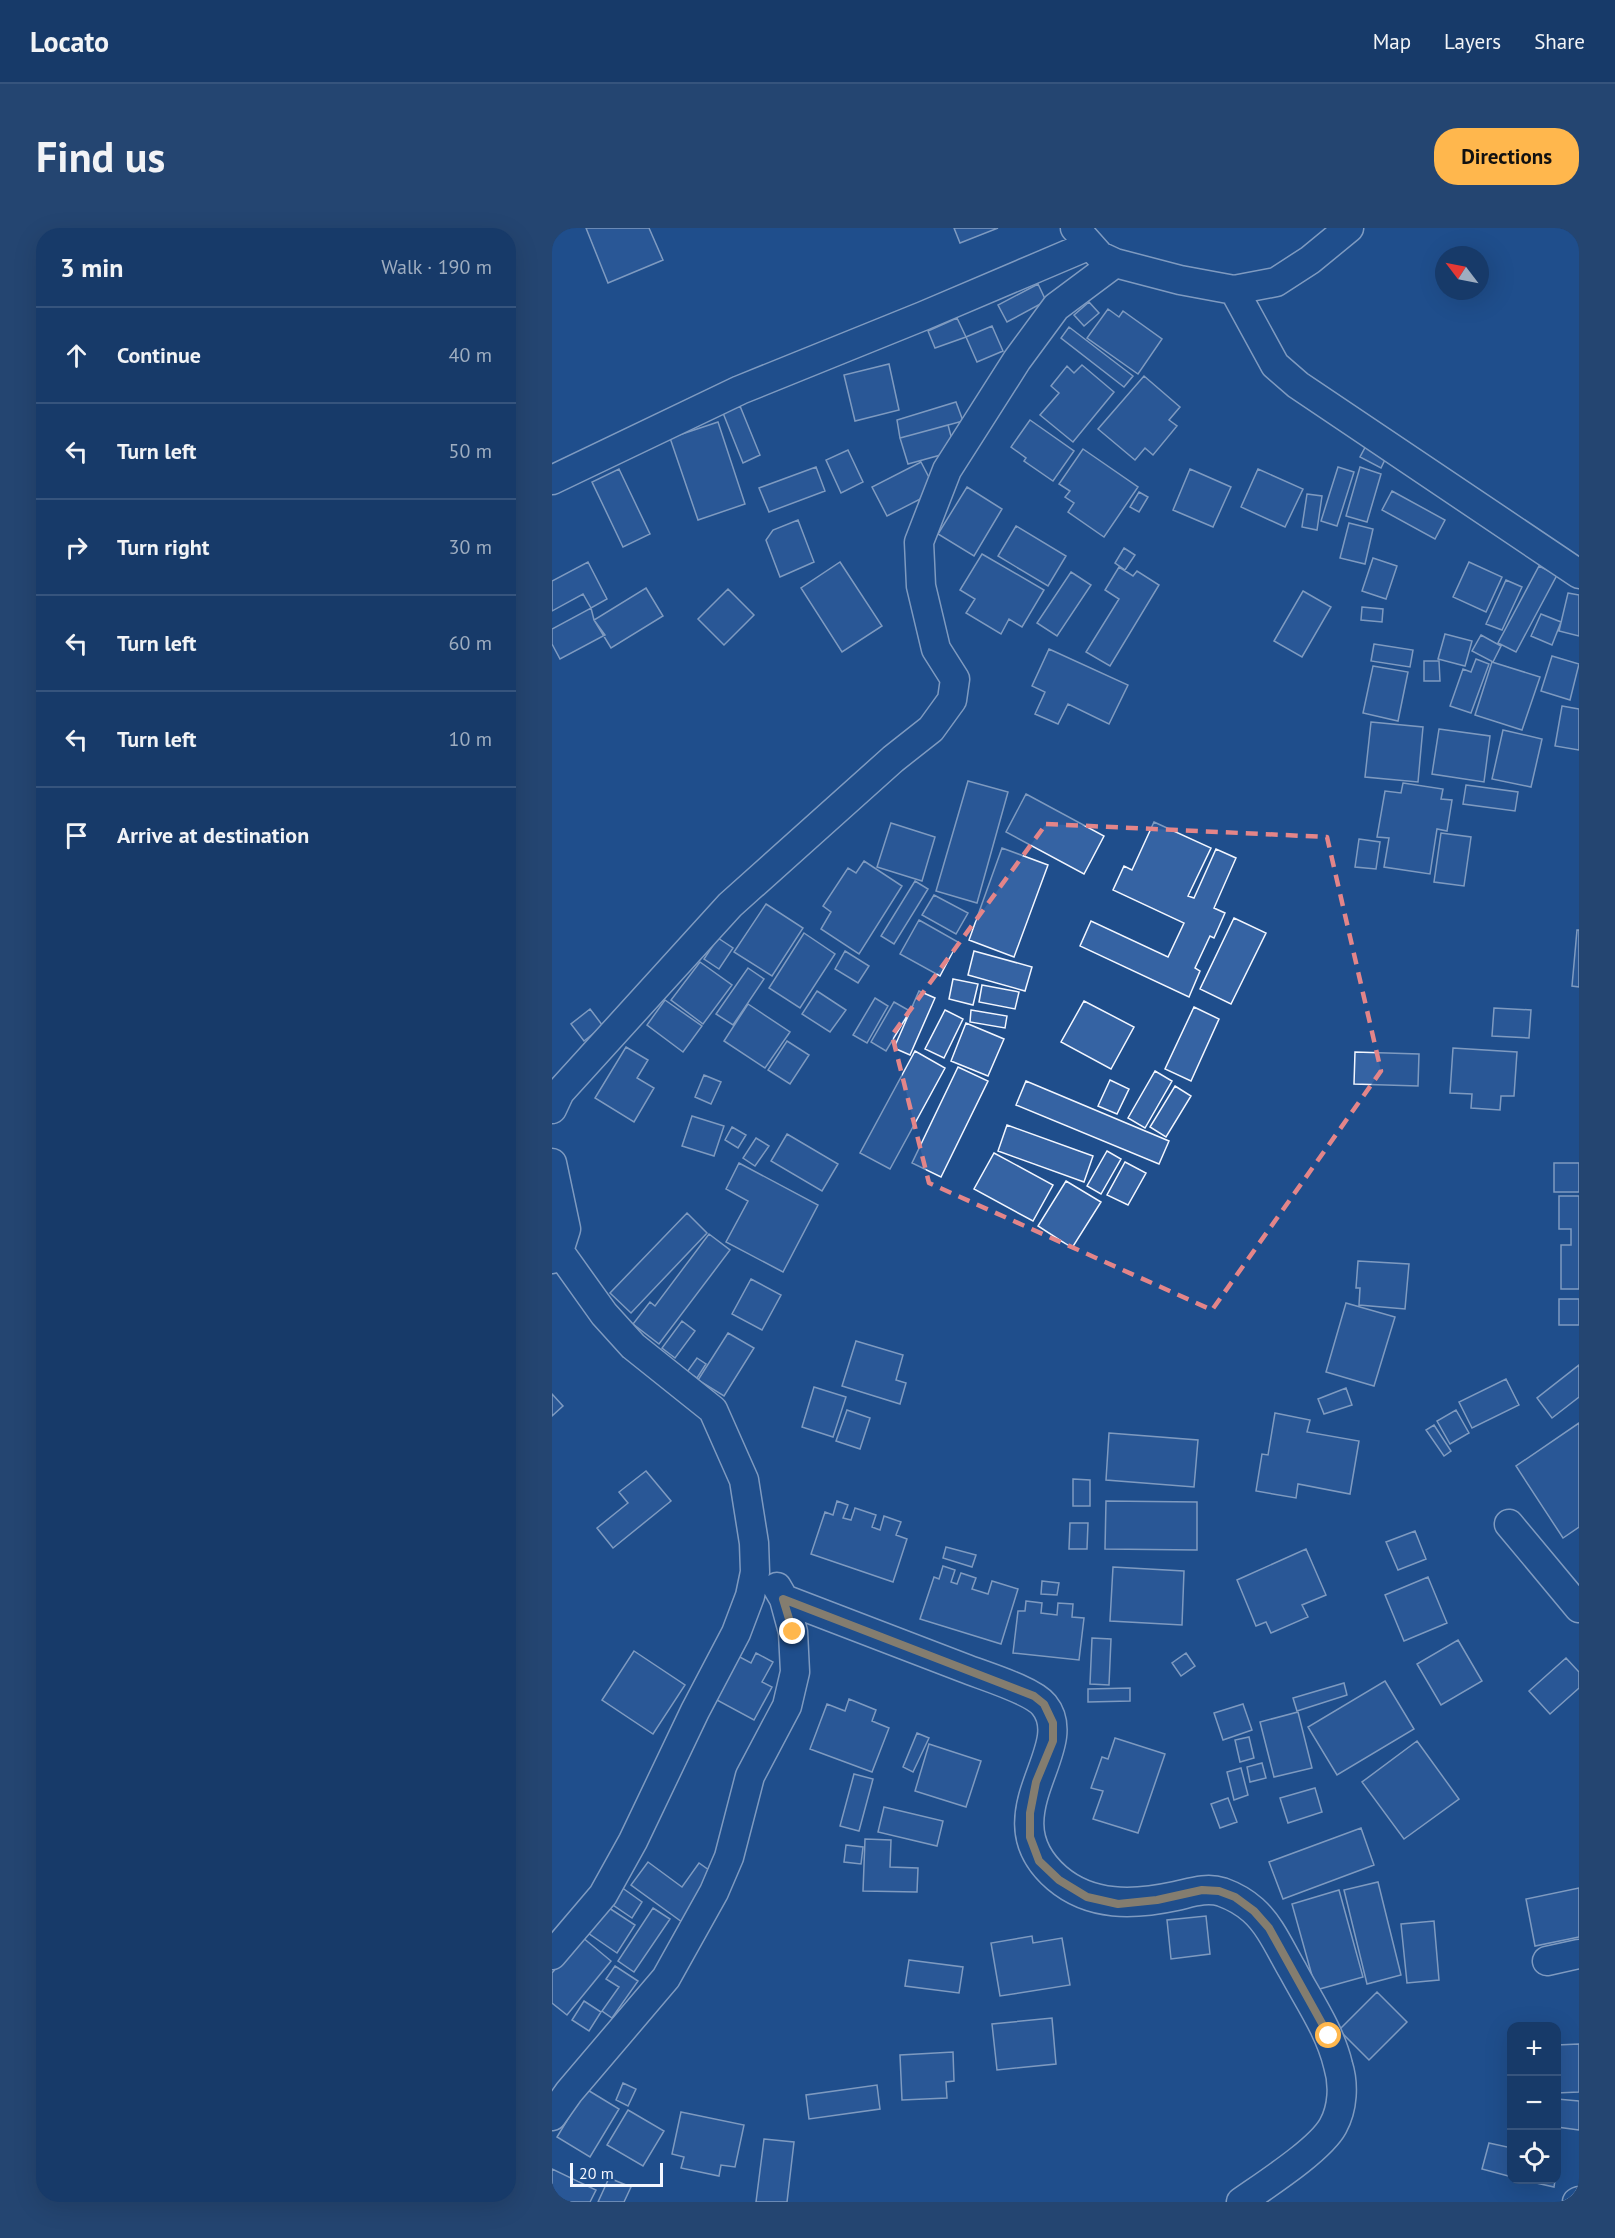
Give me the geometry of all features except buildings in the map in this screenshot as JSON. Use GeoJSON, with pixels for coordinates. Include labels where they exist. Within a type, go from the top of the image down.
{"type":"FeatureCollection","features":[{"type":"Feature","properties":{"kind":"street"},"geometry":{"type":"LineString","coordinates":[[552,480],[740,390],[923,316],[1082,236],[1100,256],[1115,263],[1180,280],[1234,290],[1276,282],[1311,260],[1349,228]]}},
{"type":"Feature","properties":{"kind":"street"},"geometry":{"type":"LineString","coordinates":[[552,1109],[560,1092],[730,904],[893,759],[931,729],[952,700],[955,679],[936,649],[921,586],[919,542],[947,471],[1017,360],[1056,307],[1115,263]]}},
{"type":"Feature","properties":{"kind":"street"},"geometry":{"type":"LineString","coordinates":[[1234,290],[1275,365],[1298,385],[1579,574]]}},
{"type":"Feature","properties":{"kind":"street"},"geometry":{"type":"LineString","coordinates":[[552,1163],[566,1229],[556,1255],[633,1346],[713,1410],[744,1480],[754,1543],[755,1572],[750,1596],[736,1633],[695,1711],[633,1841],[603,1894],[552,1954]]}},
{"type":"Feature","properties":{"kind":"street"},"geometry":{"type":"LineString","coordinates":[[1509,1524],[1579,1608]]}},
{"type":"Feature","properties":{"kind":"street"},"geometry":{"type":"LineString","coordinates":[[552,2116],[569,2092],[666,1978],[714,1892],[729,1857],[750,1776],[787,1706],[795,1672],[793,1632],[783,1599],[754,1543]]}},
{"type":"Feature","properties":{"kind":"street"},"geometry":{"type":"LineString","coordinates":[[783,1599],[1034,1696],[1044,1704],[1053,1723],[1053,1741],[1036,1782],[1030,1813],[1030,1837],[1039,1861],[1059,1880],[1087,1897],[1118,1904],[1157,1900],[1202,1890],[1219,1891],[1235,1897],[1254,1911],[1269,1928],[1329,2036],[1339,2066],[1342,2097],[1333,2126],[1315,2146],[1241,2202]]}},
{"type":"Feature","properties":{"kind":"street"},"geometry":{"type":"LineString","coordinates":[[1547,1961],[1579,1954]]}},
{"type":"Feature","properties":{"kind":"highlighted area"},"geometry":{"type":"Polygon","coordinates":[[[1046,824],[1327,837],[1381,1071],[1212,1310],[929,1183],[892,1035],[1046,824]]]}},
{"type":"Feature","properties":{"kind":"route"},"geometry":{"type":"LineString","coordinates":[[793,1632],[783,1599],[1034,1696],[1044,1704],[1053,1723],[1053,1741],[1036,1782],[1030,1813],[1030,1837],[1039,1861],[1059,1880],[1087,1897],[1118,1904],[1157,1900],[1202,1890],[1219,1891],[1235,1897],[1254,1911],[1269,1928],[1329,2036]]}}]}
